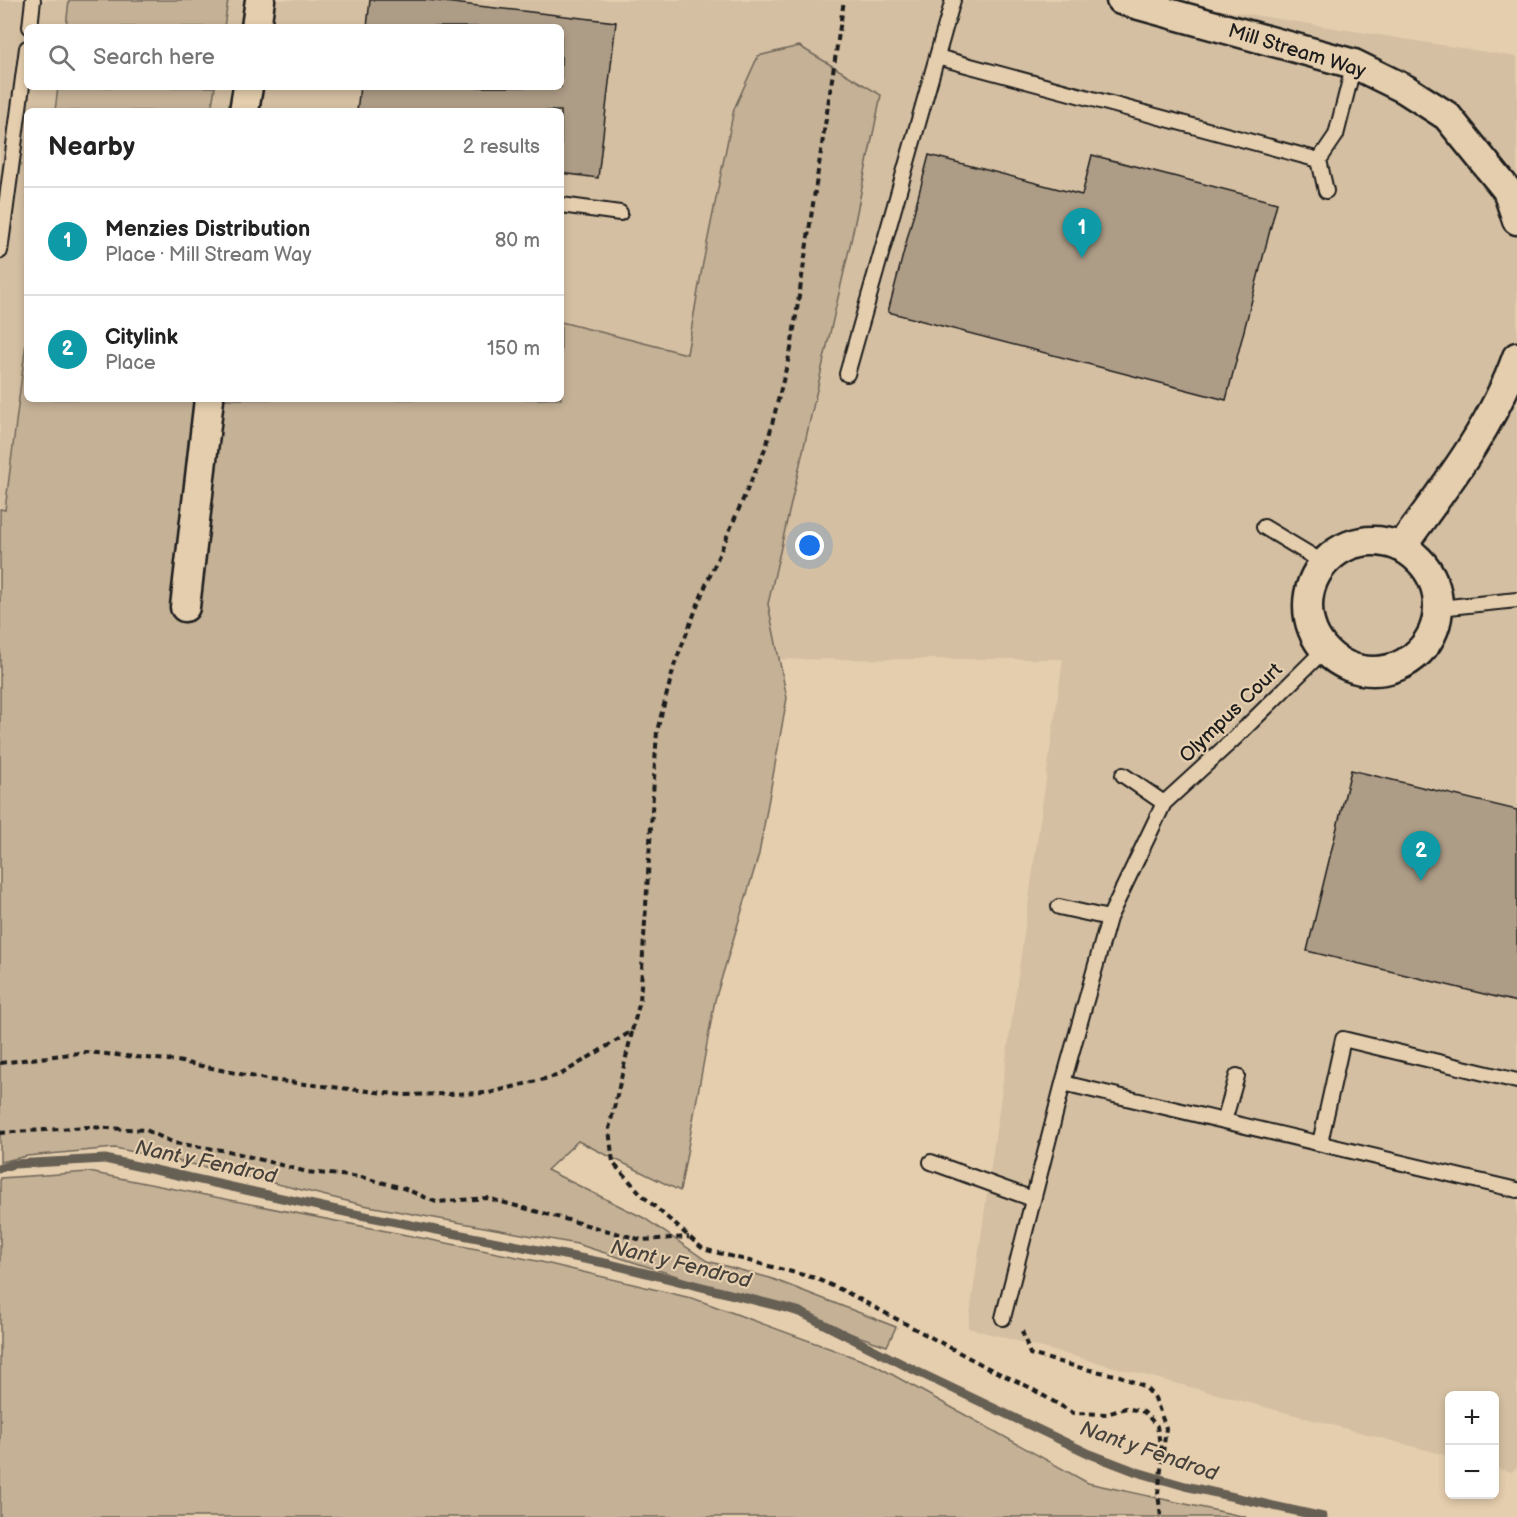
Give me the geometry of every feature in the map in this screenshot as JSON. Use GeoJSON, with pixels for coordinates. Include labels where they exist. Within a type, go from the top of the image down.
{"type":"FeatureCollection","features":[{"type":"Feature","properties":{"kind":"street"},"geometry":{"type":"LineString","coordinates":[[256,24],[260,0]]}},
{"type":"Feature","properties":{"kind":"street","name":"Mill Stream Way"},"geometry":{"type":"LineString","coordinates":[[1121,0],[1354,64],[1405,89],[1447,117],[1507,190],[1517,220]]}},
{"type":"Feature","properties":{"kind":"street"},"geometry":{"type":"LineString","coordinates":[[244,108],[248,90]]}},
{"type":"Feature","properties":{"kind":"street"},"geometry":{"type":"LineString","coordinates":[[1401,547],[1459,468],[1507,386],[1517,357]]}},
{"type":"Feature","properties":{"kind":"street"},"geometry":{"type":"LineString","coordinates":[[185,607],[209,402]]}},
{"type":"Feature","properties":{"kind":"street"},"geometry":{"type":"LineString","coordinates":[[1361,542],[1384,542],[1401,547],[1420,560],[1436,585],[1439,608],[1437,621],[1426,646],[1409,662],[1395,669],[1364,672],[1343,664],[1324,650],[1312,630],[1308,607],[1312,584],[1324,563],[1342,549],[1361,542]]}},
{"type":"Feature","properties":{"kind":"lane"},"geometry":{"type":"LineString","coordinates":[[30,24],[33,0]]}},
{"type":"Feature","properties":{"kind":"lane"},"geometry":{"type":"LineString","coordinates":[[847,374],[953,0]]}},
{"type":"Feature","properties":{"kind":"lane"},"geometry":{"type":"LineString","coordinates":[[937,57],[1319,159]]}},
{"type":"Feature","properties":{"kind":"lane"},"geometry":{"type":"LineString","coordinates":[[1326,191],[1319,159],[1336,135],[1354,64]]}},
{"type":"Feature","properties":{"kind":"lane"},"geometry":{"type":"LineString","coordinates":[[0,252],[24,71]]}},
{"type":"Feature","properties":{"kind":"lane"},"geometry":{"type":"LineString","coordinates":[[564,205],[620,213]]}},
{"type":"Feature","properties":{"kind":"lane"},"geometry":{"type":"LineString","coordinates":[[1264,527],[1324,563]]}},
{"type":"Feature","properties":{"kind":"lane"},"geometry":{"type":"LineString","coordinates":[[1439,608],[1517,600]]}},
{"type":"Feature","properties":{"kind":"lane","name":"Olympus Court"},"geometry":{"type":"LineString","coordinates":[[1003,1318],[1063,1083],[1109,918],[1164,803],[1236,737],[1324,650]]}},
{"type":"Feature","properties":{"kind":"lane"},"geometry":{"type":"LineString","coordinates":[[1123,775],[1164,803]]}},
{"type":"Feature","properties":{"kind":"lane"},"geometry":{"type":"LineString","coordinates":[[1059,907],[1109,918]]}},
{"type":"Feature","properties":{"kind":"lane"},"geometry":{"type":"LineString","coordinates":[[1320,1143],[1343,1039],[1517,1081]]}},
{"type":"Feature","properties":{"kind":"lane"},"geometry":{"type":"LineString","coordinates":[[1224,1121],[1238,1076]]}},
{"type":"Feature","properties":{"kind":"lane"},"geometry":{"type":"LineString","coordinates":[[1063,1083],[1517,1190]]}},
{"type":"Feature","properties":{"kind":"lane"},"geometry":{"type":"LineString","coordinates":[[931,1162],[1033,1199]]}},
{"type":"Feature","properties":{"kind":"path"},"geometry":{"type":"LineString","coordinates":[[844,0],[791,349],[767,444],[702,594],[675,663],[657,731],[640,1001],[609,1129],[613,1163],[644,1197],[703,1249],[815,1278],[1027,1386],[1073,1413],[1107,1414],[1126,1408],[1144,1412],[1157,1426],[1162,1457]]}},
{"type":"Feature","properties":{"kind":"path"},"geometry":{"type":"LineString","coordinates":[[0,1063],[86,1052],[177,1061],[270,1080],[403,1095],[489,1093],[560,1075],[632,1031]]}},
{"type":"Feature","properties":{"kind":"path"},"geometry":{"type":"LineString","coordinates":[[0,1133],[88,1127],[146,1130],[174,1143],[228,1151],[307,1172],[362,1177],[403,1188],[436,1202],[487,1198],[642,1240],[689,1237]]}},
{"type":"Feature","properties":{"kind":"path"},"geometry":{"type":"LineString","coordinates":[[1003,1318],[1020,1325],[1030,1354],[1120,1376],[1145,1386],[1155,1398],[1166,1428],[1158,1494],[1161,1517]]}},
{"type":"Feature","properties":{"kind":"shaded area"},"geometry":{"type":"Polygon","coordinates":[[[0,0],[1159,0],[1517,57],[1517,1467],[1512,1472],[1499,1469],[1499,1391],[1445,1391],[1445,1455],[968,1328],[1063,659],[248,660],[0,602],[0,0]]]}},
{"type":"Feature","properties":{"kind":"shaded area"},"geometry":{"type":"Polygon","coordinates":[[[69,0],[228,0],[224,24],[66,24],[69,0]]]}},
{"type":"Feature","properties":{"kind":"shaded area"},"geometry":{"type":"Polygon","coordinates":[[[799,46],[881,95],[851,241],[768,604],[787,698],[759,854],[715,1000],[680,1191],[578,1141],[547,1170],[644,1218],[707,1261],[770,1278],[896,1327],[887,1346],[577,1244],[363,1205],[229,1172],[115,1148],[27,1156],[0,1162],[0,509],[5,510],[24,358],[24,402],[564,402],[564,323],[687,354],[734,109],[758,56],[799,46]]]}},
{"type":"Feature","properties":{"kind":"shaded area"},"geometry":{"type":"Polygon","coordinates":[[[58,90],[214,90],[212,108],[55,108],[58,90]]]}},
{"type":"Feature","properties":{"kind":"shaded area"},"geometry":{"type":"Polygon","coordinates":[[[89,1172],[537,1261],[695,1299],[875,1365],[1088,1483],[1246,1517],[0,1517],[0,1178],[89,1172]]]}},
{"type":"Feature","properties":{"kind":"building"},"geometry":{"type":"Polygon","coordinates":[[[370,0],[427,0],[616,22],[598,178],[564,173],[564,108],[357,108],[360,90],[564,90],[564,24],[367,24],[370,0]]]}},
{"type":"Feature","properties":{"kind":"building"},"geometry":{"type":"Polygon","coordinates":[[[929,155],[1082,195],[1092,155],[1277,203],[1226,400],[888,312],[929,155]]]}},
{"type":"Feature","properties":{"kind":"building"},"geometry":{"type":"Polygon","coordinates":[[[1351,770],[1517,810],[1517,1002],[1307,951],[1351,770]]]}},
{"type":"Feature","properties":{"kind":"waterway","name":"Nant y Fendrod"},"geometry":{"type":"LineString","coordinates":[[0,1168],[14,1164],[105,1159],[350,1213],[610,1264],[798,1311],[918,1372],[1090,1454],[1137,1472],[1185,1486],[1323,1517]]}},
{"type":"Feature","properties":{"kind":"place","name":"Menzies Distribution"},"geometry":{"type":"Point","coordinates":[1082,258]}},
{"type":"Feature","properties":{"kind":"place","name":"Citylink"},"geometry":{"type":"Point","coordinates":[1421,881]}}]}
